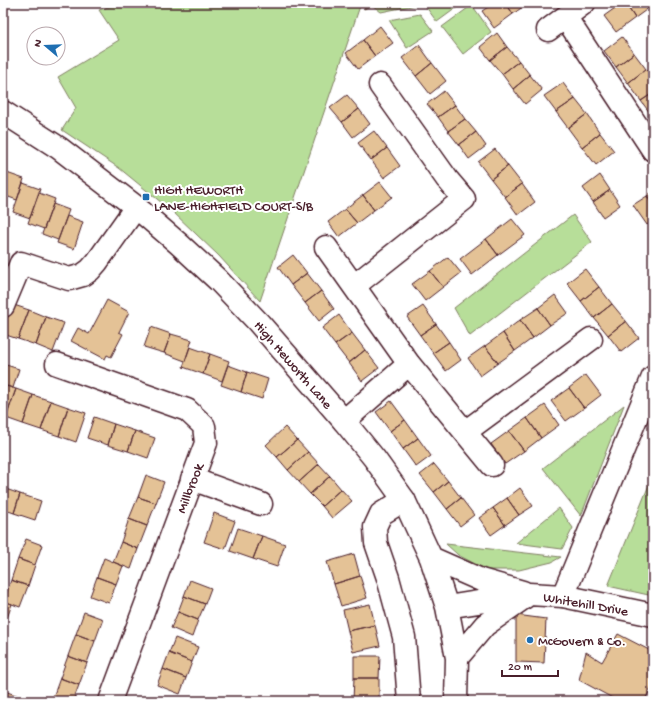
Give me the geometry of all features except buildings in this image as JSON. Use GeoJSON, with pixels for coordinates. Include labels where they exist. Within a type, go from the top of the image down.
{"type":"FeatureCollection","features":[{"type":"Feature","properties":{"kind":"street"},"geometry":{"type":"LineString","coordinates":[[548,30],[566,18],[584,3]]}},
{"type":"Feature","properties":{"kind":"street"},"geometry":{"type":"LineString","coordinates":[[566,18],[653,150]]}},
{"type":"Feature","properties":{"kind":"street"},"geometry":{"type":"LineString","coordinates":[[354,286],[464,199],[447,179],[380,85]]}},
{"type":"Feature","properties":{"kind":"street","name":"High Heworth Lane"},"geometry":{"type":"LineString","coordinates":[[3,112],[59,148],[136,207],[218,280],[258,322],[374,458],[404,500],[431,558],[448,607],[457,658],[456,701]]}},
{"type":"Feature","properties":{"kind":"street"},"geometry":{"type":"LineString","coordinates":[[3,306],[22,263],[69,279],[77,278],[90,270],[136,207]]}},
{"type":"Feature","properties":{"kind":"street"},"geometry":{"type":"LineString","coordinates":[[326,247],[410,364],[492,466]]}},
{"type":"Feature","properties":{"kind":"street"},"geometry":{"type":"LineString","coordinates":[[465,432],[591,339]]}},
{"type":"Feature","properties":{"kind":"street","name":"Millbrook"},"geometry":{"type":"LineString","coordinates":[[57,364],[186,410],[204,426],[206,443],[110,701]]}},
{"type":"Feature","properties":{"kind":"street"},"geometry":{"type":"LineString","coordinates":[[344,421],[410,364]]}},
{"type":"Feature","properties":{"kind":"street"},"geometry":{"type":"LineString","coordinates":[[563,596],[653,377]]}},
{"type":"Feature","properties":{"kind":"street"},"geometry":{"type":"LineString","coordinates":[[192,479],[261,504]]}},
{"type":"Feature","properties":{"kind":"street"},"geometry":{"type":"LineString","coordinates":[[404,500],[382,514],[375,527],[376,543],[388,578],[404,637],[409,701]]}},
{"type":"Feature","properties":{"kind":"street"},"geometry":{"type":"LineString","coordinates":[[431,558],[481,580],[529,594]]}},
{"type":"Feature","properties":{"kind":"street"},"geometry":{"type":"LineString","coordinates":[[457,658],[485,626],[529,594]]}},
{"type":"Feature","properties":{"kind":"street","name":"Whitehill Drive"},"geometry":{"type":"LineString","coordinates":[[448,607],[529,594],[563,596],[653,616]]}},
{"type":"Feature","properties":{"kind":"green space"},"geometry":{"type":"Polygon","coordinates":[[[121,3],[361,3],[260,301],[219,256],[173,212],[119,168],[62,130],[76,108],[58,77],[119,40],[99,10],[121,3]]]}},
{"type":"Feature","properties":{"kind":"green space"},"geometry":{"type":"Polygon","coordinates":[[[367,3],[414,3],[416,5],[381,12],[372,5],[364,9],[367,3]]]}},
{"type":"Feature","properties":{"kind":"green space"},"geometry":{"type":"Polygon","coordinates":[[[432,3],[463,3],[437,22],[426,7],[432,3]]]}},
{"type":"Feature","properties":{"kind":"green space"},"geometry":{"type":"Polygon","coordinates":[[[472,5],[491,32],[463,54],[442,27],[472,5]]]}},
{"type":"Feature","properties":{"kind":"green space"},"geometry":{"type":"Polygon","coordinates":[[[420,14],[433,31],[407,48],[389,20],[420,14]]]}},
{"type":"Feature","properties":{"kind":"green space"},"geometry":{"type":"Polygon","coordinates":[[[573,215],[592,242],[470,336],[454,308],[573,215]]]}},
{"type":"Feature","properties":{"kind":"green space"},"geometry":{"type":"Polygon","coordinates":[[[624,405],[581,516],[543,468],[624,405]]]}},
{"type":"Feature","properties":{"kind":"green space"},"geometry":{"type":"Polygon","coordinates":[[[653,475],[653,596],[608,586],[653,475]]]}},
{"type":"Feature","properties":{"kind":"green space"},"geometry":{"type":"Polygon","coordinates":[[[559,508],[573,528],[562,549],[516,543],[559,508]]]}},
{"type":"Feature","properties":{"kind":"green space"},"geometry":{"type":"Polygon","coordinates":[[[446,544],[561,557],[552,562],[519,570],[487,570],[458,555],[446,544]]]}},
{"type":"Feature","properties":{"kind":"place","name":"HIGH HEWORTH LANE-HIGHFIELD COURT-S/B"},"geometry":{"type":"Point","coordinates":[146,197]}},
{"type":"Feature","properties":{"kind":"place","name":"McGovern & Co."},"geometry":{"type":"Point","coordinates":[530,640]}}]}
